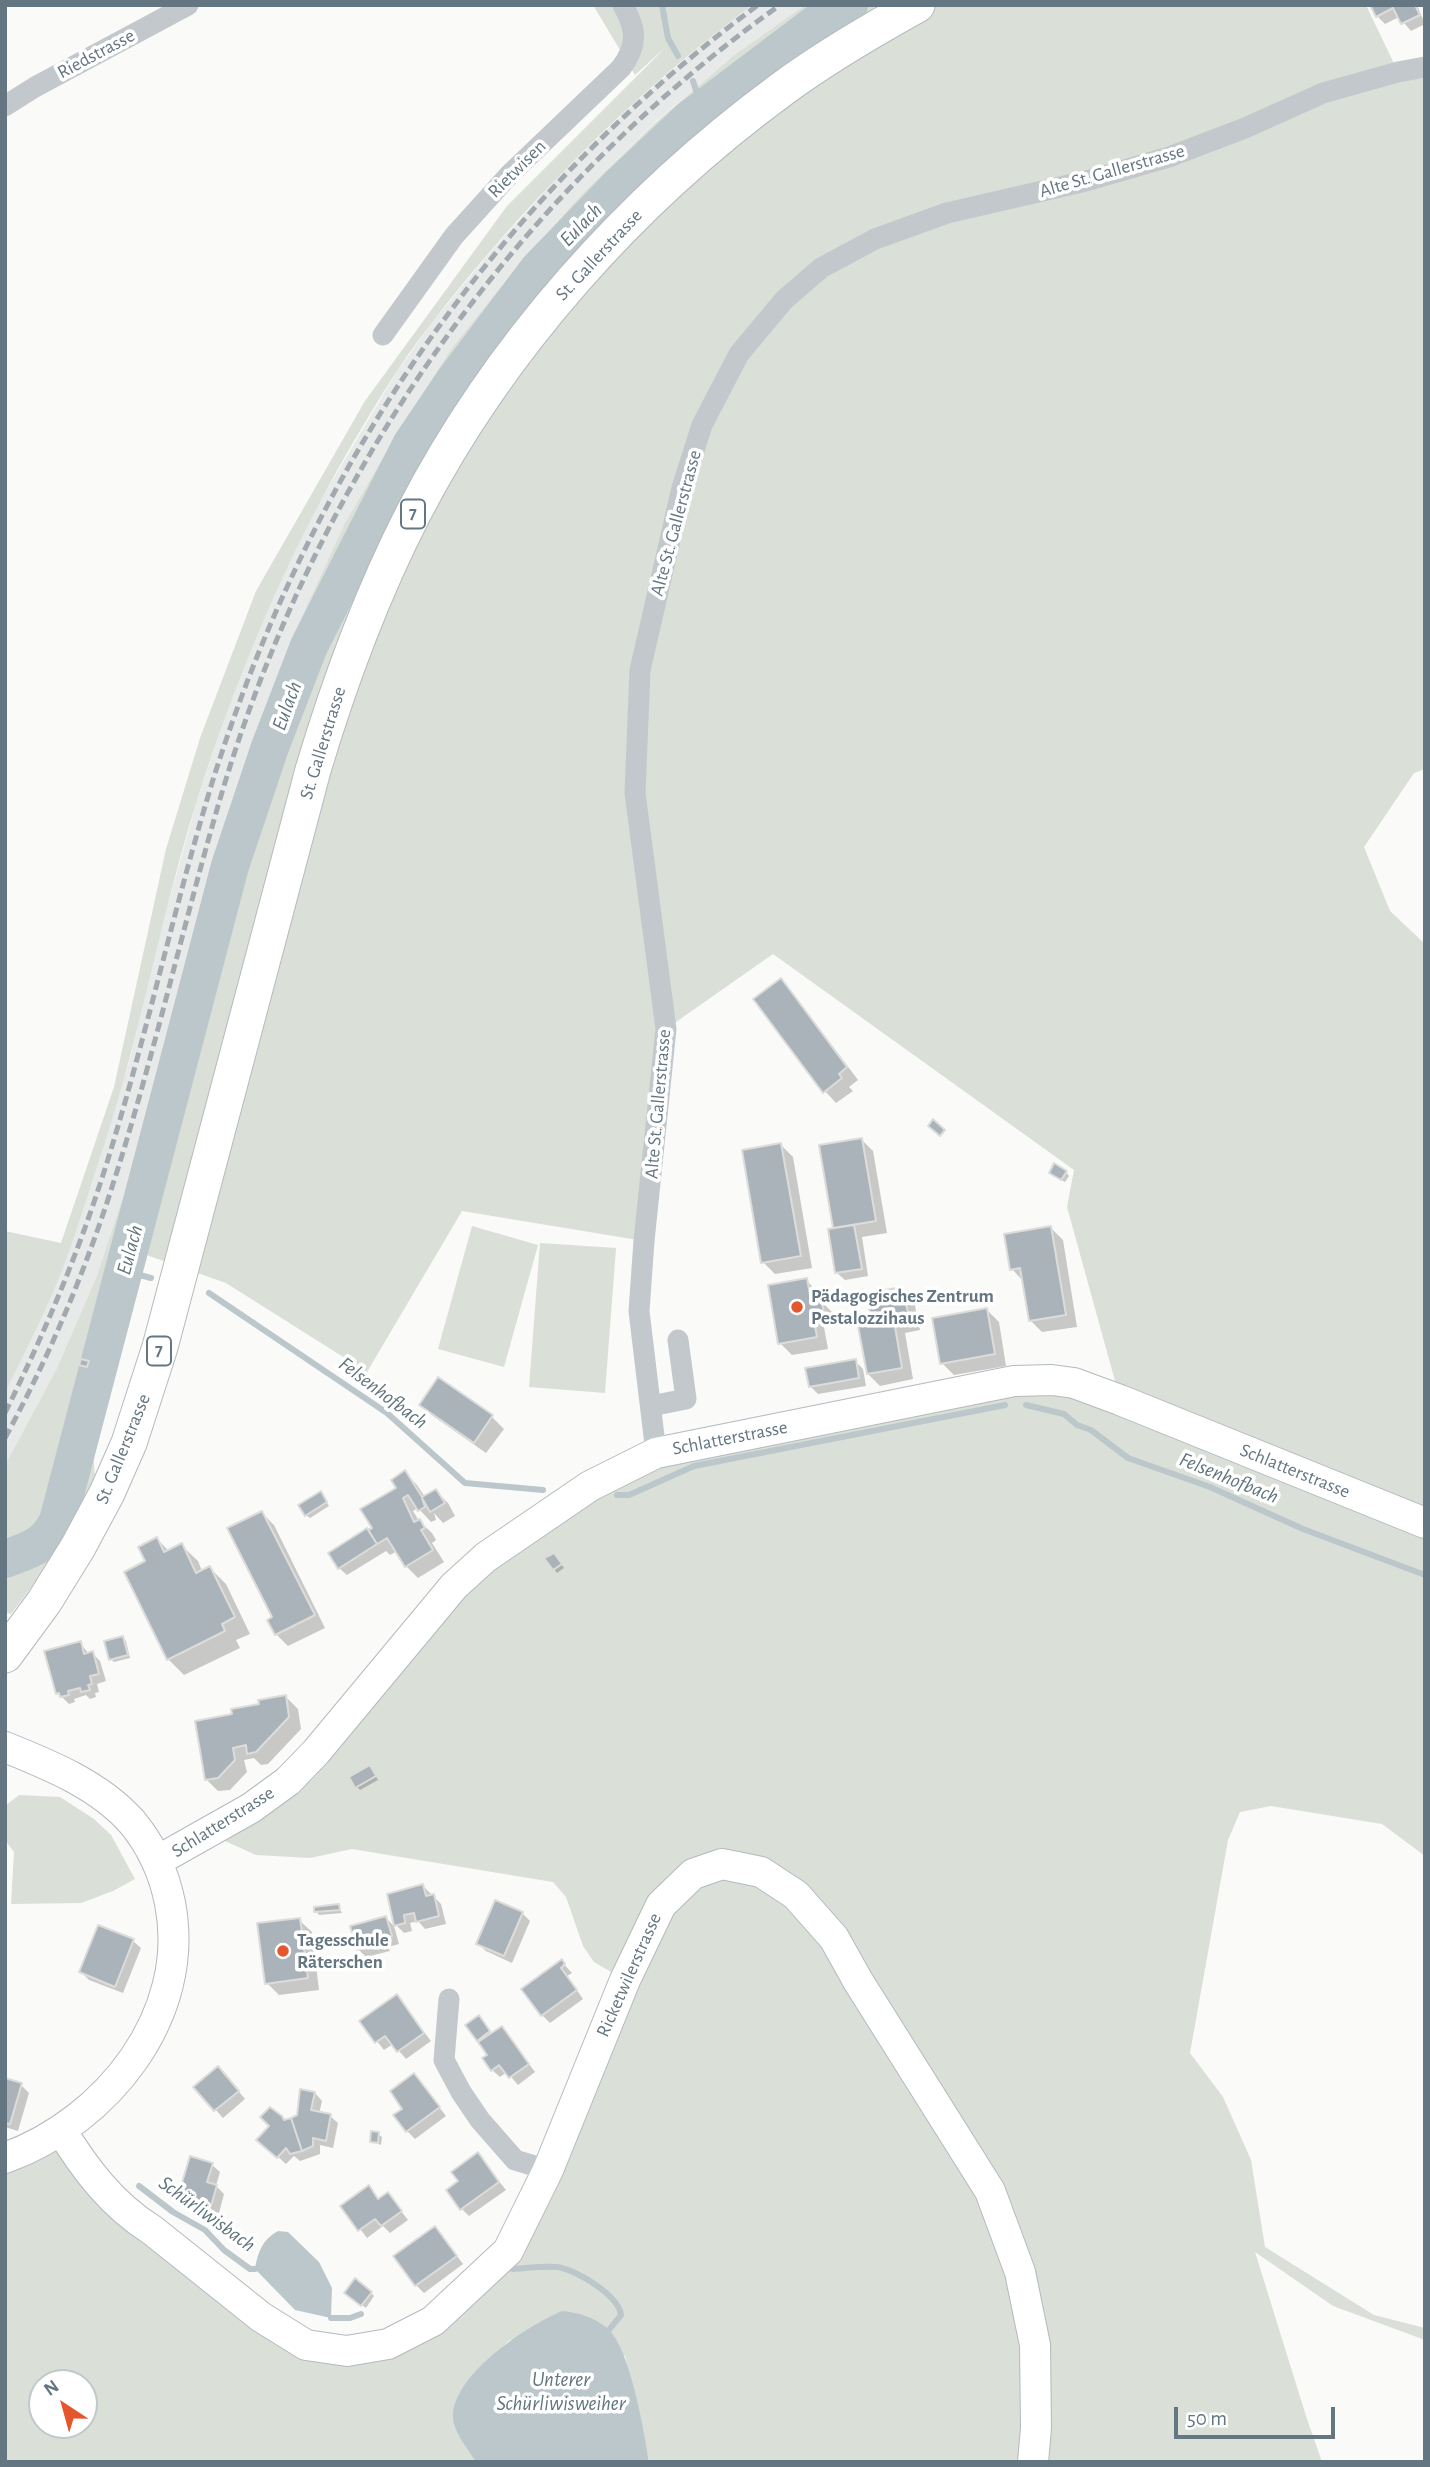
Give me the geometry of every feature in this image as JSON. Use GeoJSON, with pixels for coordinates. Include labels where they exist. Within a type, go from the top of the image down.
{"type":"FeatureCollection","features":[{"type":"Feature","properties":{"kind":"main road","name":"St. Gallerstrasse"},"geometry":{"type":"LineString","coordinates":[[5,1654],[44,1602],[78,1547],[107,1493],[129,1443],[164,1333],[313,770],[357,640],[414,513],[476,409],[508,364],[550,309],[613,237],[699,154],[782,89],[862,36],[916,5]]}},
{"type":"Feature","properties":{"kind":"street","name":"Riedstrasse"},"geometry":{"type":"LineString","coordinates":[[5,106],[35,87],[188,5]]}},
{"type":"Feature","properties":{"kind":"street","name":"Rietwisen"},"geometry":{"type":"LineString","coordinates":[[383,335],[454,236],[510,174],[621,68],[632,53],[635,40],[630,18],[623,5]]}},
{"type":"Feature","properties":{"kind":"street","name":"Alte St. Gallerstrasse"},"geometry":{"type":"LineString","coordinates":[[656,1453],[639,1311],[666,1029],[635,793],[640,670],[682,488],[702,425],[739,354],[784,300],[821,268],[876,239],[947,213],[1086,181],[1169,157],[1245,128],[1323,93],[1398,72],[1425,68]]}},
{"type":"Feature","properties":{"kind":"street"},"geometry":{"type":"LineString","coordinates":[[651,1406],[686,1399],[678,1340]]}},
{"type":"Feature","properties":{"kind":"street","name":"Schlatterstrasse"},"geometry":{"type":"LineString","coordinates":[[157,1861],[251,1808],[288,1781],[316,1752],[454,1586],[486,1557],[590,1486],[656,1453],[1014,1381],[1052,1380],[1074,1383],[1120,1400],[1425,1523]]}},
{"type":"Feature","properties":{"kind":"street"},"geometry":{"type":"LineString","coordinates":[[5,1747],[63,1772],[96,1791],[132,1822],[157,1861],[166,1885],[173,1918],[173,1957],[163,2004],[131,2064],[84,2114],[27,2150],[5,2158]]}},
{"type":"Feature","properties":{"kind":"street","name":"Ricketwilerstrasse"},"geometry":{"type":"LineString","coordinates":[[61,2130],[80,2161],[105,2192],[261,2316],[306,2345],[347,2351],[388,2344],[433,2321],[508,2251],[548,2170],[625,1980],[661,1905],[693,1874],[722,1864],[761,1872],[796,1895],[834,1938],[858,1981],[990,2191],[1020,2272],[1035,2345],[1036,2428],[1033,2462]]}},
{"type":"Feature","properties":{"kind":"street"},"geometry":{"type":"LineString","coordinates":[[449,1999],[444,2060],[461,2092],[480,2120],[515,2160],[548,2170]]}},
{"type":"Feature","properties":{"kind":"shaded area"},"geometry":{"type":"Polygon","coordinates":[[[593,5],[752,5],[664,76],[622,115],[541,195],[503,237],[408,355],[324,494],[264,619],[229,706],[180,860],[129,1060],[96,1171],[69,1253],[5,1393],[5,1231],[61,1243],[114,1087],[166,849],[200,738],[256,591],[365,401],[507,206],[667,46],[635,75],[593,5]]]}},
{"type":"Feature","properties":{"kind":"shaded area"},"geometry":{"type":"Polygon","coordinates":[[[752,5],[805,5],[733,56],[655,122],[583,193],[515,269],[451,349],[396,435],[345,523],[302,616],[237,791],[127,1185],[96,1278],[56,1370],[5,1465],[5,1393],[64,1265],[95,1174],[129,1062],[198,797],[231,698],[270,601],[316,508],[396,373],[430,325],[492,250],[561,173],[636,102],[715,33],[752,5]]]}},
{"type":"Feature","properties":{"kind":"shaded area"},"geometry":{"type":"Polygon","coordinates":[[[805,5],[1366,5],[1398,72],[1425,67],[1425,769],[1414,773],[1364,847],[1390,911],[1425,944],[1425,1856],[1382,1824],[1271,1806],[1240,1812],[1228,1840],[1190,2053],[1223,2097],[1251,2160],[1265,2247],[1374,2315],[1425,2328],[1425,2340],[1333,2306],[1255,2252],[1322,2462],[649,2462],[625,2356],[510,2340],[482,2366],[462,2390],[460,2437],[476,2462],[5,2462],[5,2158],[61,2130],[80,2161],[306,2345],[388,2344],[508,2251],[625,1980],[594,1962],[583,1946],[566,1897],[553,1882],[352,1849],[310,1858],[256,1855],[225,1841],[217,1828],[251,1808],[454,1586],[656,1453],[1014,1381],[1120,1399],[1067,1207],[1074,1170],[773,954],[666,1029],[644,1241],[462,1211],[367,1372],[226,1283],[138,1252],[93,1450],[95,1478],[40,1576],[11,1614],[5,1612],[5,1465],[56,1370],[96,1278],[127,1185],[237,791],[302,616],[345,523],[396,435],[451,349],[515,269],[583,193],[655,123],[733,56],[805,5]]]}},
{"type":"Feature","properties":{"kind":"shaded area"},"geometry":{"type":"Polygon","coordinates":[[[472,1226],[538,1245],[504,1367],[438,1349],[472,1226]]]}},
{"type":"Feature","properties":{"kind":"shaded area"},"geometry":{"type":"Polygon","coordinates":[[[540,1243],[616,1248],[605,1393],[529,1387],[540,1243]]]}},
{"type":"Feature","properties":{"kind":"shaded area"},"geometry":{"type":"Polygon","coordinates":[[[19,1795],[60,1797],[94,1819],[111,1835],[135,1879],[81,1903],[11,1904],[14,1852],[5,1840],[5,1806],[19,1795]]]}},
{"type":"Feature","properties":{"kind":"water"},"geometry":{"type":"Polygon","coordinates":[[[278,2231],[288,2232],[319,2262],[332,2288],[331,2318],[295,2310],[255,2269],[262,2247],[268,2238],[278,2231]]]}},
{"type":"Feature","properties":{"kind":"water","name":"Unterer Schürliwisweiher"},"geometry":{"type":"Polygon","coordinates":[[[562,2311],[591,2318],[607,2328],[615,2338],[623,2353],[635,2391],[649,2462],[476,2462],[461,2439],[453,2413],[467,2381],[480,2366],[513,2339],[562,2311]]]}},
{"type":"Feature","properties":{"kind":"building"},"geometry":{"type":"Polygon","coordinates":[[[1370,5],[1415,5],[1420,15],[1401,24],[1393,8],[1376,17],[1370,5]]]}},
{"type":"Feature","properties":{"kind":"building"},"geometry":{"type":"Polygon","coordinates":[[[781,978],[847,1067],[839,1074],[842,1078],[823,1093],[753,999],[781,978]]]}},
{"type":"Feature","properties":{"kind":"building"},"geometry":{"type":"Polygon","coordinates":[[[933,1119],[945,1130],[940,1136],[928,1126],[933,1119]]]}},
{"type":"Feature","properties":{"kind":"building"},"geometry":{"type":"Polygon","coordinates":[[[862,1138],[876,1221],[833,1228],[819,1145],[862,1138]]]}},
{"type":"Feature","properties":{"kind":"building"},"geometry":{"type":"Polygon","coordinates":[[[781,1143],[801,1256],[761,1263],[742,1150],[781,1143]]]}},
{"type":"Feature","properties":{"kind":"building"},"geometry":{"type":"Polygon","coordinates":[[[1054,1163],[1067,1171],[1061,1180],[1049,1173],[1054,1163]]]}},
{"type":"Feature","properties":{"kind":"building"},"geometry":{"type":"Polygon","coordinates":[[[854,1225],[862,1269],[835,1273],[828,1229],[854,1225]]]}},
{"type":"Feature","properties":{"kind":"building"},"geometry":{"type":"Polygon","coordinates":[[[1051,1226],[1066,1315],[1029,1321],[1020,1268],[1010,1270],[1004,1234],[1051,1226]]]}},
{"type":"Feature","properties":{"kind":"building","name":"Pädagogisches Zentrum Pestalozzihaus"},"geometry":{"type":"Polygon","coordinates":[[[807,1278],[811,1301],[821,1299],[824,1313],[813,1315],[817,1337],[778,1344],[768,1285],[807,1278]]]}},
{"type":"Feature","properties":{"kind":"building"},"geometry":{"type":"Polygon","coordinates":[[[903,1287],[909,1319],[894,1321],[902,1368],[867,1374],[858,1326],[872,1323],[866,1293],[903,1287]]]}},
{"type":"Feature","properties":{"kind":"building"},"geometry":{"type":"Polygon","coordinates":[[[987,1308],[995,1354],[940,1364],[932,1318],[987,1308]]]}},
{"type":"Feature","properties":{"kind":"building"},"geometry":{"type":"Polygon","coordinates":[[[81,1359],[89,1361],[87,1367],[79,1365],[81,1359]]]}},
{"type":"Feature","properties":{"kind":"building"},"geometry":{"type":"Polygon","coordinates":[[[856,1359],[859,1378],[809,1387],[805,1368],[856,1359]]]}},
{"type":"Feature","properties":{"kind":"building"},"geometry":{"type":"Polygon","coordinates":[[[438,1377],[493,1415],[474,1443],[419,1405],[438,1377]]]}},
{"type":"Feature","properties":{"kind":"building"},"geometry":{"type":"Polygon","coordinates":[[[405,1470],[422,1497],[436,1489],[445,1503],[430,1512],[422,1498],[425,1507],[418,1511],[408,1495],[403,1498],[414,1522],[420,1519],[425,1528],[421,1530],[433,1550],[405,1567],[387,1538],[377,1544],[368,1530],[372,1528],[360,1509],[396,1488],[391,1480],[405,1470]]]}},
{"type":"Feature","properties":{"kind":"building"},"geometry":{"type":"Polygon","coordinates":[[[321,1491],[327,1502],[305,1516],[298,1505],[321,1491]]]}},
{"type":"Feature","properties":{"kind":"building"},"geometry":{"type":"Polygon","coordinates":[[[262,1511],[315,1615],[275,1635],[267,1620],[272,1617],[227,1528],[262,1511]]]}},
{"type":"Feature","properties":{"kind":"building"},"geometry":{"type":"Polygon","coordinates":[[[367,1528],[377,1544],[338,1569],[328,1553],[367,1528]]]}},
{"type":"Feature","properties":{"kind":"building"},"geometry":{"type":"Polygon","coordinates":[[[157,1537],[164,1552],[182,1543],[196,1573],[210,1566],[235,1617],[222,1624],[225,1631],[167,1660],[124,1572],[145,1561],[138,1547],[157,1537]]]}},
{"type":"Feature","properties":{"kind":"building"},"geometry":{"type":"Polygon","coordinates":[[[554,1553],[562,1564],[553,1570],[544,1558],[554,1553]]]}},
{"type":"Feature","properties":{"kind":"building"},"geometry":{"type":"Polygon","coordinates":[[[123,1636],[128,1655],[109,1660],[104,1641],[123,1636]]]}},
{"type":"Feature","properties":{"kind":"building"},"geometry":{"type":"Polygon","coordinates":[[[81,1641],[84,1654],[93,1651],[99,1674],[90,1676],[90,1690],[81,1692],[80,1688],[68,1691],[69,1695],[60,1697],[59,1693],[56,1694],[44,1651],[81,1641]]]}},
{"type":"Feature","properties":{"kind":"building"},"geometry":{"type":"Polygon","coordinates":[[[286,1695],[289,1717],[256,1752],[247,1754],[246,1745],[233,1748],[235,1760],[218,1778],[205,1780],[195,1721],[232,1714],[231,1709],[286,1695]]]}},
{"type":"Feature","properties":{"kind":"building"},"geometry":{"type":"Polygon","coordinates":[[[370,1765],[376,1776],[355,1788],[349,1777],[370,1765]]]}},
{"type":"Feature","properties":{"kind":"building"},"geometry":{"type":"Polygon","coordinates":[[[423,1884],[426,1896],[434,1894],[439,1916],[416,1922],[414,1913],[404,1915],[405,1923],[394,1926],[387,1894],[423,1884]]]}},
{"type":"Feature","properties":{"kind":"building"},"geometry":{"type":"Polygon","coordinates":[[[495,1900],[523,1912],[504,1956],[476,1944],[495,1900]]]}},
{"type":"Feature","properties":{"kind":"building"},"geometry":{"type":"Polygon","coordinates":[[[339,1904],[340,1910],[314,1912],[314,1907],[339,1904]]]}},
{"type":"Feature","properties":{"kind":"building"},"geometry":{"type":"Polygon","coordinates":[[[386,1916],[392,1936],[382,1939],[383,1943],[357,1950],[350,1926],[386,1916]]]}},
{"type":"Feature","properties":{"kind":"building","name":"Tagesschule Räterschen"},"geometry":{"type":"Polygon","coordinates":[[[300,1918],[308,1978],[265,1984],[257,1923],[300,1918]]]}},
{"type":"Feature","properties":{"kind":"building"},"geometry":{"type":"Polygon","coordinates":[[[98,1925],[134,1939],[115,1987],[79,1972],[98,1925]]]}},
{"type":"Feature","properties":{"kind":"building"},"geometry":{"type":"Polygon","coordinates":[[[562,1959],[565,1964],[561,1968],[577,1990],[541,2016],[521,1989],[562,1959]]]}},
{"type":"Feature","properties":{"kind":"building"},"geometry":{"type":"Polygon","coordinates":[[[397,1994],[424,2033],[397,2052],[385,2036],[375,2043],[359,2021],[397,1994]]]}},
{"type":"Feature","properties":{"kind":"building"},"geometry":{"type":"Polygon","coordinates":[[[479,2015],[490,2031],[477,2041],[465,2025],[479,2015]]]}},
{"type":"Feature","properties":{"kind":"building"},"geometry":{"type":"Polygon","coordinates":[[[502,2026],[529,2064],[509,2078],[499,2065],[491,2071],[482,2058],[487,2055],[478,2042],[502,2026]]]}},
{"type":"Feature","properties":{"kind":"building"},"geometry":{"type":"Polygon","coordinates":[[[218,2066],[239,2091],[214,2111],[193,2087],[218,2066]]]}},
{"type":"Feature","properties":{"kind":"building"},"geometry":{"type":"Polygon","coordinates":[[[414,2073],[440,2107],[406,2132],[393,2115],[402,2109],[390,2091],[414,2073]]]}},
{"type":"Feature","properties":{"kind":"building"},"geometry":{"type":"Polygon","coordinates":[[[5,2078],[22,2083],[10,2124],[5,2123],[5,2078]]]}},
{"type":"Feature","properties":{"kind":"building"},"geometry":{"type":"Polygon","coordinates":[[[300,2089],[315,2092],[311,2110],[331,2114],[326,2141],[313,2138],[313,2146],[302,2151],[291,2118],[297,2115],[300,2089]]]}},
{"type":"Feature","properties":{"kind":"building"},"geometry":{"type":"Polygon","coordinates":[[[270,2107],[284,2120],[291,2118],[302,2151],[290,2154],[286,2148],[277,2158],[256,2140],[269,2126],[260,2117],[270,2107]]]}},
{"type":"Feature","properties":{"kind":"building"},"geometry":{"type":"Polygon","coordinates":[[[371,2131],[379,2132],[378,2143],[370,2142],[371,2131]]]}},
{"type":"Feature","properties":{"kind":"building"},"geometry":{"type":"Polygon","coordinates":[[[478,2152],[499,2182],[460,2210],[446,2190],[458,2181],[451,2172],[478,2152]]]}},
{"type":"Feature","properties":{"kind":"building"},"geometry":{"type":"Polygon","coordinates":[[[190,2156],[213,2163],[207,2182],[217,2185],[211,2206],[178,2196],[190,2156]]]}},
{"type":"Feature","properties":{"kind":"building"},"geometry":{"type":"Polygon","coordinates":[[[369,2185],[378,2199],[388,2192],[402,2211],[381,2226],[375,2219],[358,2231],[340,2206],[369,2185]]]}},
{"type":"Feature","properties":{"kind":"building"},"geometry":{"type":"Polygon","coordinates":[[[435,2226],[457,2256],[415,2286],[393,2256],[435,2226]]]}},
{"type":"Feature","properties":{"kind":"building"},"geometry":{"type":"Polygon","coordinates":[[[355,2278],[372,2292],[361,2306],[344,2293],[355,2278]]]}},
{"type":"Feature","properties":{"kind":"waterway"},"geometry":{"type":"LineString","coordinates":[[662,5],[668,38],[678,56]]}},
{"type":"Feature","properties":{"kind":"waterway","name":"Eulach"},"geometry":{"type":"LineString","coordinates":[[5,1559],[42,1542],[58,1521],[230,866],[270,747],[309,646],[411,445],[455,380],[538,270],[621,184],[689,120],[816,24],[849,5]]}},
{"type":"Feature","properties":{"kind":"waterway"},"geometry":{"type":"LineString","coordinates":[[693,81],[702,109]]}},
{"type":"Feature","properties":{"kind":"waterway","name":"Felsenhofbach"},"geometry":{"type":"LineString","coordinates":[[125,1271],[151,1278]]}},
{"type":"Feature","properties":{"kind":"waterway","name":"Felsenhofbach"},"geometry":{"type":"LineString","coordinates":[[209,1293],[387,1413],[465,1483],[543,1490]]}},
{"type":"Feature","properties":{"kind":"waterway","name":"Felsenhofbach"},"geometry":{"type":"LineString","coordinates":[[617,1495],[629,1495],[694,1466],[1005,1405]]}},
{"type":"Feature","properties":{"kind":"waterway","name":"Felsenhofbach"},"geometry":{"type":"LineString","coordinates":[[1026,1405],[1064,1414],[1077,1425],[1091,1430],[1128,1458],[1210,1487],[1303,1529],[1425,1575]]}},
{"type":"Feature","properties":{"kind":"waterway","name":"Schürliwisbach"},"geometry":{"type":"LineString","coordinates":[[139,2186],[173,2212],[205,2230],[224,2250],[250,2269],[255,2269]]}},
{"type":"Feature","properties":{"kind":"waterway","name":"Schürliwisbach"},"geometry":{"type":"LineString","coordinates":[[513,2269],[557,2267],[585,2278],[605,2292],[618,2308],[621,2315],[609,2330]]}},
{"type":"Feature","properties":{"kind":"waterway","name":"Schürliwisbach"},"geometry":{"type":"LineString","coordinates":[[331,2318],[350,2318],[361,2314]]}},
{"type":"Feature","properties":{"kind":"railway"},"geometry":{"type":"LineString","coordinates":[[5,1413],[58,1297],[102,1178],[212,783],[253,667],[301,557],[358,451],[422,350],[495,255],[575,165],[662,82],[758,5]]}},
{"type":"Feature","properties":{"kind":"railway"},"geometry":{"type":"LineString","coordinates":[[5,1438],[51,1345],[102,1217],[142,1086],[223,789],[263,673],[312,561],[370,453],[437,351],[511,254],[593,164],[683,81],[780,5]]}},
{"type":"Feature","properties":{"kind":"place","name":"Pädagogisches Zentrum Pestalozzihaus"},"geometry":{"type":"Point","coordinates":[797,1307]}},
{"type":"Feature","properties":{"kind":"place","name":"Tagesschule Räterschen"},"geometry":{"type":"Point","coordinates":[283,1951]}}]}
